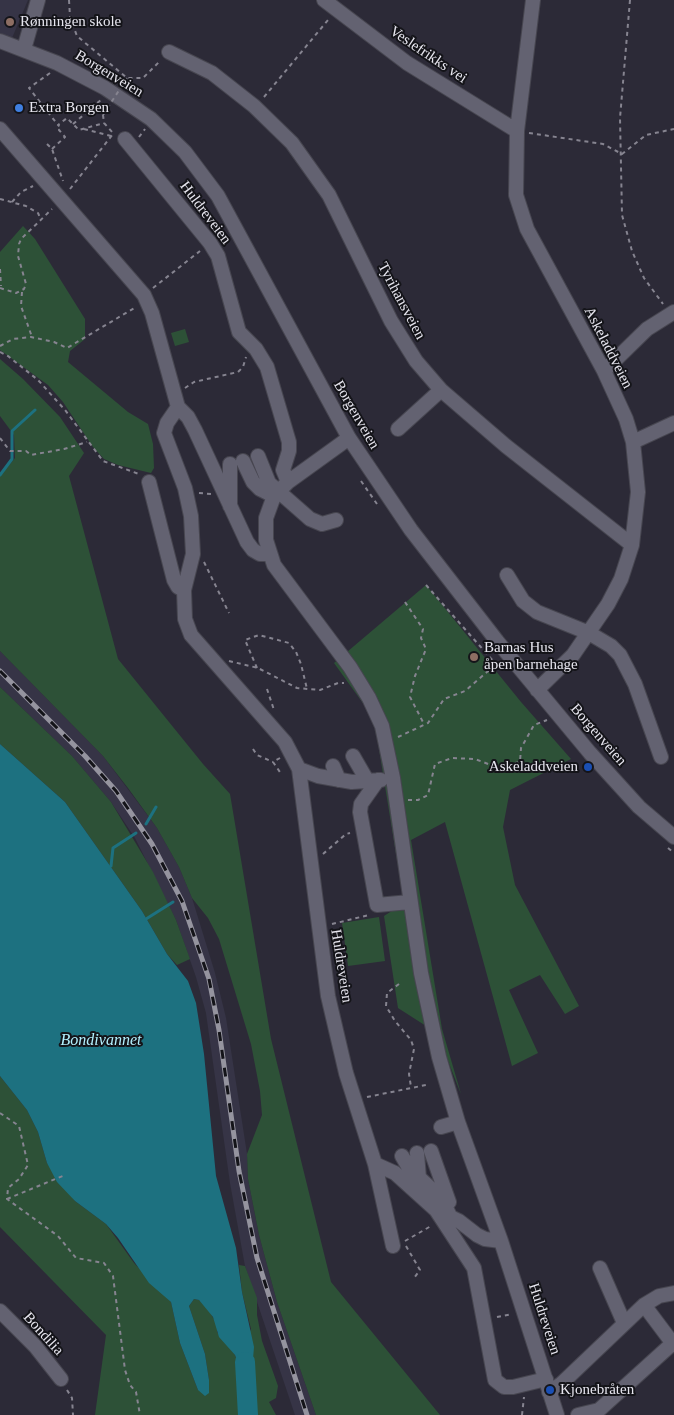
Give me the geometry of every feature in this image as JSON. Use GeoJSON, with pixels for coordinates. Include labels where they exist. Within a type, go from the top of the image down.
{"type":"FeatureCollection","features":[{"type":"Feature","properties":{"kind":"street"},"geometry":{"type":"LineString","coordinates":[[24,49],[38,0]]}},
{"type":"Feature","properties":{"kind":"street","name":"Askeladdveien"},"geometry":{"type":"LineString","coordinates":[[534,0],[517,130],[516,195],[520,214],[535,246],[604,371],[626,419],[633,442],[638,492],[632,545],[617,587],[573,655],[537,690]]}},
{"type":"Feature","properties":{"kind":"street","name":"Veslefrikks vei"},"geometry":{"type":"LineString","coordinates":[[328,3],[407,63],[517,130]]}},
{"type":"Feature","properties":{"kind":"street","name":"Borgenveien"},"geometry":{"type":"LineString","coordinates":[[0,40],[78,73],[128,102],[185,152],[218,196],[349,438],[411,530],[537,690],[639,807],[674,837]]}},
{"type":"Feature","properties":{"kind":"street","name":"Tyrihansveien"},"geometry":{"type":"LineString","coordinates":[[169,52],[212,73],[254,106],[292,143],[329,195],[391,322],[416,361],[441,390],[506,446],[632,545]]}},
{"type":"Feature","properties":{"kind":"street"},"geometry":{"type":"LineString","coordinates":[[0,128],[41,177],[64,196],[145,298],[152,313],[177,404],[188,417],[230,507],[253,550],[260,554],[270,554]]}},
{"type":"Feature","properties":{"kind":"street","name":"Huldreveien"},"geometry":{"type":"LineString","coordinates":[[118,138],[210,243],[222,266],[240,332],[244,340],[263,359],[289,442],[282,489],[266,518],[266,540],[270,554],[281,576],[350,667],[378,714],[386,740],[393,778],[421,973],[439,1057],[458,1122],[501,1240],[557,1415]]}},
{"type":"Feature","properties":{"kind":"street"},"geometry":{"type":"LineString","coordinates":[[604,371],[647,329],[672,313]]}},
{"type":"Feature","properties":{"kind":"street"},"geometry":{"type":"LineString","coordinates":[[398,429],[441,390]]}},
{"type":"Feature","properties":{"kind":"street","name":"Huldreveien"},"geometry":{"type":"LineString","coordinates":[[177,404],[164,433],[187,497],[192,554],[184,590],[184,605],[188,629],[291,752],[298,769],[328,996],[346,1073],[399,1244]]}},
{"type":"Feature","properties":{"kind":"street"},"geometry":{"type":"LineString","coordinates":[[633,442],[674,422]]}},
{"type":"Feature","properties":{"kind":"street"},"geometry":{"type":"LineString","coordinates":[[230,507],[237,462],[260,489],[282,489],[349,438]]}},
{"type":"Feature","properties":{"kind":"street"},"geometry":{"type":"LineString","coordinates":[[263,455],[282,489],[310,519],[322,524],[336,520]]}},
{"type":"Feature","properties":{"kind":"street"},"geometry":{"type":"LineString","coordinates":[[149,482],[172,576],[178,587],[184,590]]}},
{"type":"Feature","properties":{"kind":"street"},"geometry":{"type":"LineString","coordinates":[[507,575],[523,601],[537,612],[589,633],[611,646],[628,667],[661,757]]}},
{"type":"Feature","properties":{"kind":"street"},"geometry":{"type":"LineString","coordinates":[[275,715],[276,733]]}},
{"type":"Feature","properties":{"kind":"street"},"geometry":{"type":"LineString","coordinates":[[353,756],[373,781]]}},
{"type":"Feature","properties":{"kind":"street"},"geometry":{"type":"LineString","coordinates":[[333,766],[339,780]]}},
{"type":"Feature","properties":{"kind":"street"},"geometry":{"type":"LineString","coordinates":[[298,769],[339,780],[373,781],[393,778]]}},
{"type":"Feature","properties":{"kind":"street"},"geometry":{"type":"LineString","coordinates":[[373,781],[361,804],[363,830],[377,906],[410,902]]}},
{"type":"Feature","properties":{"kind":"street"},"geometry":{"type":"LineString","coordinates":[[441,1128],[458,1122]]}},
{"type":"Feature","properties":{"kind":"street"},"geometry":{"type":"LineString","coordinates":[[400,1177],[399,1157],[419,1178],[443,1212],[449,1202],[424,1152],[419,1178]]}},
{"type":"Feature","properties":{"kind":"street","name":"Huldreveien"},"geometry":{"type":"LineString","coordinates":[[375,1164],[400,1177],[443,1212],[486,1239],[501,1240]]}},
{"type":"Feature","properties":{"kind":"street","name":"Huldreveien"},"geometry":{"type":"LineString","coordinates":[[443,1212],[474,1268],[495,1380],[504,1387],[514,1388],[526,1384],[548,1386]]}},
{"type":"Feature","properties":{"kind":"street"},"geometry":{"type":"LineString","coordinates":[[600,1268],[624,1323]]}},
{"type":"Feature","properties":{"kind":"street"},"geometry":{"type":"LineString","coordinates":[[548,1386],[561,1384],[644,1305],[659,1296],[674,1293]]}},
{"type":"Feature","properties":{"kind":"street"},"geometry":{"type":"LineString","coordinates":[[578,1415],[602,1412],[673,1344],[644,1305]]}},
{"type":"Feature","properties":{"kind":"street","name":"Bondilia"},"geometry":{"type":"LineString","coordinates":[[0,1311],[35,1346],[61,1379]]}},
{"type":"Feature","properties":{"kind":"path"},"geometry":{"type":"LineString","coordinates":[[69,0],[72,26],[77,36],[127,78],[138,79],[146,75],[169,52]]}},
{"type":"Feature","properties":{"kind":"path"},"geometry":{"type":"LineString","coordinates":[[630,0],[620,118],[622,215],[632,251],[644,278],[672,313]]}},
{"type":"Feature","properties":{"kind":"path"},"geometry":{"type":"LineString","coordinates":[[254,106],[326,24],[328,3]]}},
{"type":"Feature","properties":{"kind":"path"},"geometry":{"type":"LineString","coordinates":[[52,149],[65,137],[59,130],[61,128],[29,88],[54,69]]}},
{"type":"Feature","properties":{"kind":"path"},"geometry":{"type":"LineString","coordinates":[[118,138],[104,123],[103,114],[127,78]]}},
{"type":"Feature","properties":{"kind":"path"},"geometry":{"type":"LineString","coordinates":[[74,124],[102,99]]}},
{"type":"Feature","properties":{"kind":"path"},"geometry":{"type":"LineString","coordinates":[[58,125],[67,118],[79,130],[104,123]]}},
{"type":"Feature","properties":{"kind":"path"},"geometry":{"type":"LineString","coordinates":[[82,128],[118,138]]}},
{"type":"Feature","properties":{"kind":"path"},"geometry":{"type":"LineString","coordinates":[[622,154],[646,135],[674,129]]}},
{"type":"Feature","properties":{"kind":"path"},"geometry":{"type":"LineString","coordinates":[[517,130],[602,144],[622,154]]}},
{"type":"Feature","properties":{"kind":"path"},"geometry":{"type":"LineString","coordinates":[[32,337],[21,306],[22,291],[26,284],[18,256],[21,239],[118,138]]}},
{"type":"Feature","properties":{"kind":"path"},"geometry":{"type":"LineString","coordinates":[[47,144],[52,149],[64,196]]}},
{"type":"Feature","properties":{"kind":"path"},"geometry":{"type":"LineString","coordinates":[[12,202],[21,192],[30,188],[41,177]]}},
{"type":"Feature","properties":{"kind":"path"},"geometry":{"type":"LineString","coordinates":[[0,199],[38,213],[41,220]]}},
{"type":"Feature","properties":{"kind":"path"},"geometry":{"type":"LineString","coordinates":[[0,346],[13,339],[32,337],[54,342],[67,348],[116,321],[210,243]]}},
{"type":"Feature","properties":{"kind":"path"},"geometry":{"type":"LineString","coordinates":[[0,269],[0,287],[16,293],[22,291]]}},
{"type":"Feature","properties":{"kind":"path"},"geometry":{"type":"LineString","coordinates":[[177,404],[188,385],[238,372],[243,367],[246,358],[244,340]]}},
{"type":"Feature","properties":{"kind":"path"},"geometry":{"type":"LineString","coordinates":[[0,352],[8,356],[38,380],[65,410],[103,461],[142,475],[149,482]]}},
{"type":"Feature","properties":{"kind":"path"},"geometry":{"type":"LineString","coordinates":[[0,438],[10,451],[26,451],[31,454],[44,453],[87,442]]}},
{"type":"Feature","properties":{"kind":"path"},"geometry":{"type":"LineString","coordinates":[[187,497],[191,493],[196,492],[218,495]]}},
{"type":"Feature","properties":{"kind":"path"},"geometry":{"type":"LineString","coordinates":[[192,554],[197,554],[202,558],[229,613]]}},
{"type":"Feature","properties":{"kind":"path"},"geometry":{"type":"LineString","coordinates":[[386,740],[412,732],[424,725],[435,714],[444,699],[465,691],[487,672],[501,664],[494,662],[426,585]]}},
{"type":"Feature","properties":{"kind":"path"},"geometry":{"type":"LineString","coordinates":[[406,602],[423,629],[421,638],[426,649],[414,676],[410,697],[424,725]]}},
{"type":"Feature","properties":{"kind":"path"},"geometry":{"type":"LineString","coordinates":[[256,668],[245,640],[259,635],[289,643],[298,658],[307,689]]}},
{"type":"Feature","properties":{"kind":"path"},"geometry":{"type":"LineString","coordinates":[[218,665],[232,660],[256,668],[297,688],[320,690],[338,683],[349,683]]}},
{"type":"Feature","properties":{"kind":"path"},"geometry":{"type":"LineString","coordinates":[[267,689],[275,715]]}},
{"type":"Feature","properties":{"kind":"path"},"geometry":{"type":"LineString","coordinates":[[396,800],[418,800],[428,795],[435,764],[452,758],[476,759],[496,767],[520,762],[521,748],[534,725],[549,719]]}},
{"type":"Feature","properties":{"kind":"path"},"geometry":{"type":"LineString","coordinates":[[253,749],[257,755],[273,762],[282,775]]}},
{"type":"Feature","properties":{"kind":"path"},"geometry":{"type":"LineString","coordinates":[[273,762],[291,752]]}},
{"type":"Feature","properties":{"kind":"path"},"geometry":{"type":"LineString","coordinates":[[310,866],[346,834],[363,830]]}},
{"type":"Feature","properties":{"kind":"path"},"geometry":{"type":"LineString","coordinates":[[328,925],[346,919],[378,914],[377,906]]}},
{"type":"Feature","properties":{"kind":"path"},"geometry":{"type":"LineString","coordinates":[[399,984],[387,993],[386,1006],[413,1045],[414,1061],[409,1074],[411,1087]]}},
{"type":"Feature","properties":{"kind":"path"},"geometry":{"type":"LineString","coordinates":[[356,1103],[377,1094],[426,1085]]}},
{"type":"Feature","properties":{"kind":"path"},"geometry":{"type":"LineString","coordinates":[[0,1113],[19,1126],[28,1165],[19,1179],[8,1188],[7,1199]]}},
{"type":"Feature","properties":{"kind":"path"},"geometry":{"type":"LineString","coordinates":[[7,1199],[65,1175]]}},
{"type":"Feature","properties":{"kind":"path"},"geometry":{"type":"LineString","coordinates":[[7,1199],[58,1236],[76,1258],[104,1263],[113,1276],[125,1370],[130,1385],[136,1392],[140,1415]]}},
{"type":"Feature","properties":{"kind":"path"},"geometry":{"type":"LineString","coordinates":[[414,1278],[420,1270],[399,1244],[426,1230],[443,1212]]}},
{"type":"Feature","properties":{"kind":"path"},"geometry":{"type":"LineString","coordinates":[[484,1320],[524,1311]]}},
{"type":"Feature","properties":{"kind":"path"},"geometry":{"type":"LineString","coordinates":[[61,1379],[72,1398],[73,1415]]}},
{"type":"Feature","properties":{"kind":"path"},"geometry":{"type":"LineString","coordinates":[[522,1415],[526,1384]]}},
{"type":"Feature","properties":{"kind":"shaded area","name":"Rønningen skole"},"geometry":{"type":"Polygon","coordinates":[[[0,0],[28,0],[12,38],[0,34],[0,0]]]}},
{"type":"Feature","properties":{"kind":"shaded area"},"geometry":{"type":"Polygon","coordinates":[[[0,651],[103,756],[157,828],[179,867],[192,898],[215,973],[226,1018],[247,1154],[248,1179],[259,1235],[277,1302],[316,1415],[295,1415],[245,1266],[230,1183],[206,1013],[196,977],[176,920],[135,838],[111,802],[72,756],[0,687],[0,651]]]}},
{"type":"Feature","properties":{"kind":"green space"},"geometry":{"type":"Polygon","coordinates":[[[23,226],[35,239],[85,319],[85,339],[70,351],[68,362],[128,412],[148,424],[153,444],[154,468],[151,473],[118,465],[104,459],[93,447],[63,402],[48,385],[0,350],[0,252],[23,226]]]}},
{"type":"Feature","properties":{"kind":"green space"},"geometry":{"type":"Polygon","coordinates":[[[185,329],[189,342],[175,346],[171,333],[185,329]]]}},
{"type":"Feature","properties":{"kind":"green space"},"geometry":{"type":"Polygon","coordinates":[[[0,359],[23,379],[60,417],[84,453],[69,476],[118,659],[203,764],[230,794],[271,1039],[331,1282],[440,1415],[316,1415],[277,1302],[259,1235],[248,1179],[247,1154],[262,1115],[260,1091],[251,1044],[219,939],[208,918],[192,898],[179,867],[157,828],[128,788],[103,756],[0,651],[0,476],[15,458],[14,435],[0,416],[0,359]]]}},
{"type":"Feature","properties":{"kind":"green space"},"geometry":{"type":"Polygon","coordinates":[[[426,585],[521,702],[571,759],[510,790],[503,827],[515,885],[579,1006],[565,1014],[540,975],[509,990],[538,1053],[512,1066],[445,822],[411,840],[442,1029],[461,1094],[437,1033],[398,1008],[384,916],[404,903],[378,743],[374,724],[365,706],[334,663],[426,585]]]}},
{"type":"Feature","properties":{"kind":"green space"},"geometry":{"type":"Polygon","coordinates":[[[0,687],[72,756],[111,802],[153,872],[176,920],[190,959],[177,965],[167,954],[142,911],[65,802],[0,744],[0,687]]]}},
{"type":"Feature","properties":{"kind":"green space"},"geometry":{"type":"Polygon","coordinates":[[[379,917],[385,961],[348,966],[342,923],[379,917]]]}},
{"type":"Feature","properties":{"kind":"green space"},"geometry":{"type":"Polygon","coordinates":[[[0,1076],[27,1110],[38,1132],[47,1163],[75,1201],[106,1224],[134,1263],[171,1302],[180,1343],[198,1390],[209,1389],[209,1380],[205,1354],[189,1306],[194,1299],[199,1300],[206,1306],[217,1324],[217,1332],[235,1355],[238,1363],[251,1329],[242,1292],[239,1265],[245,1266],[257,1298],[257,1315],[262,1341],[278,1386],[276,1398],[269,1402],[276,1415],[95,1415],[106,1335],[0,1227],[0,1076]]]}},
{"type":"Feature","properties":{"kind":"water","name":"Bondivannet"},"geometry":{"type":"Polygon","coordinates":[[[0,744],[65,802],[142,911],[167,954],[188,981],[196,1003],[204,1054],[216,1176],[236,1248],[242,1292],[254,1347],[253,1359],[250,1362],[238,1363],[235,1355],[219,1337],[213,1317],[199,1300],[194,1299],[189,1306],[205,1354],[209,1380],[209,1393],[205,1396],[198,1390],[180,1343],[171,1302],[149,1283],[106,1224],[75,1201],[57,1182],[47,1163],[38,1132],[27,1110],[0,1076],[0,744]]]}},
{"type":"Feature","properties":{"kind":"waterway"},"geometry":{"type":"LineString","coordinates":[[0,475],[12,459],[12,431],[35,410]]}},
{"type":"Feature","properties":{"kind":"waterway"},"geometry":{"type":"LineString","coordinates":[[146,824],[156,807]]}},
{"type":"Feature","properties":{"kind":"waterway"},"geometry":{"type":"LineString","coordinates":[[111,866],[113,848],[136,833]]}},
{"type":"Feature","properties":{"kind":"waterway"},"geometry":{"type":"LineString","coordinates":[[146,919],[173,902]]}},
{"type":"Feature","properties":{"kind":"waterway"},"geometry":{"type":"LineString","coordinates":[[245,1362],[248,1415]]}},
{"type":"Feature","properties":{"kind":"railway"},"geometry":{"type":"LineString","coordinates":[[0,671],[85,756],[116,791],[152,844],[182,901],[209,979],[219,1030],[239,1171],[257,1258],[307,1415]]}},
{"type":"Feature","properties":{"kind":"place","name":"Rønningen skole"},"geometry":{"type":"Point","coordinates":[10,22]}},
{"type":"Feature","properties":{"kind":"place","name":"Extra Borgen"},"geometry":{"type":"Point","coordinates":[19,108]}},
{"type":"Feature","properties":{"kind":"place","name":"Barnas Hus åpen barnehage"},"geometry":{"type":"Point","coordinates":[474,657]}},
{"type":"Feature","properties":{"kind":"place","name":"Askeladdveien"},"geometry":{"type":"Point","coordinates":[588,767]}},
{"type":"Feature","properties":{"kind":"place","name":"Kjonebråten"},"geometry":{"type":"Point","coordinates":[550,1390]}}]}
